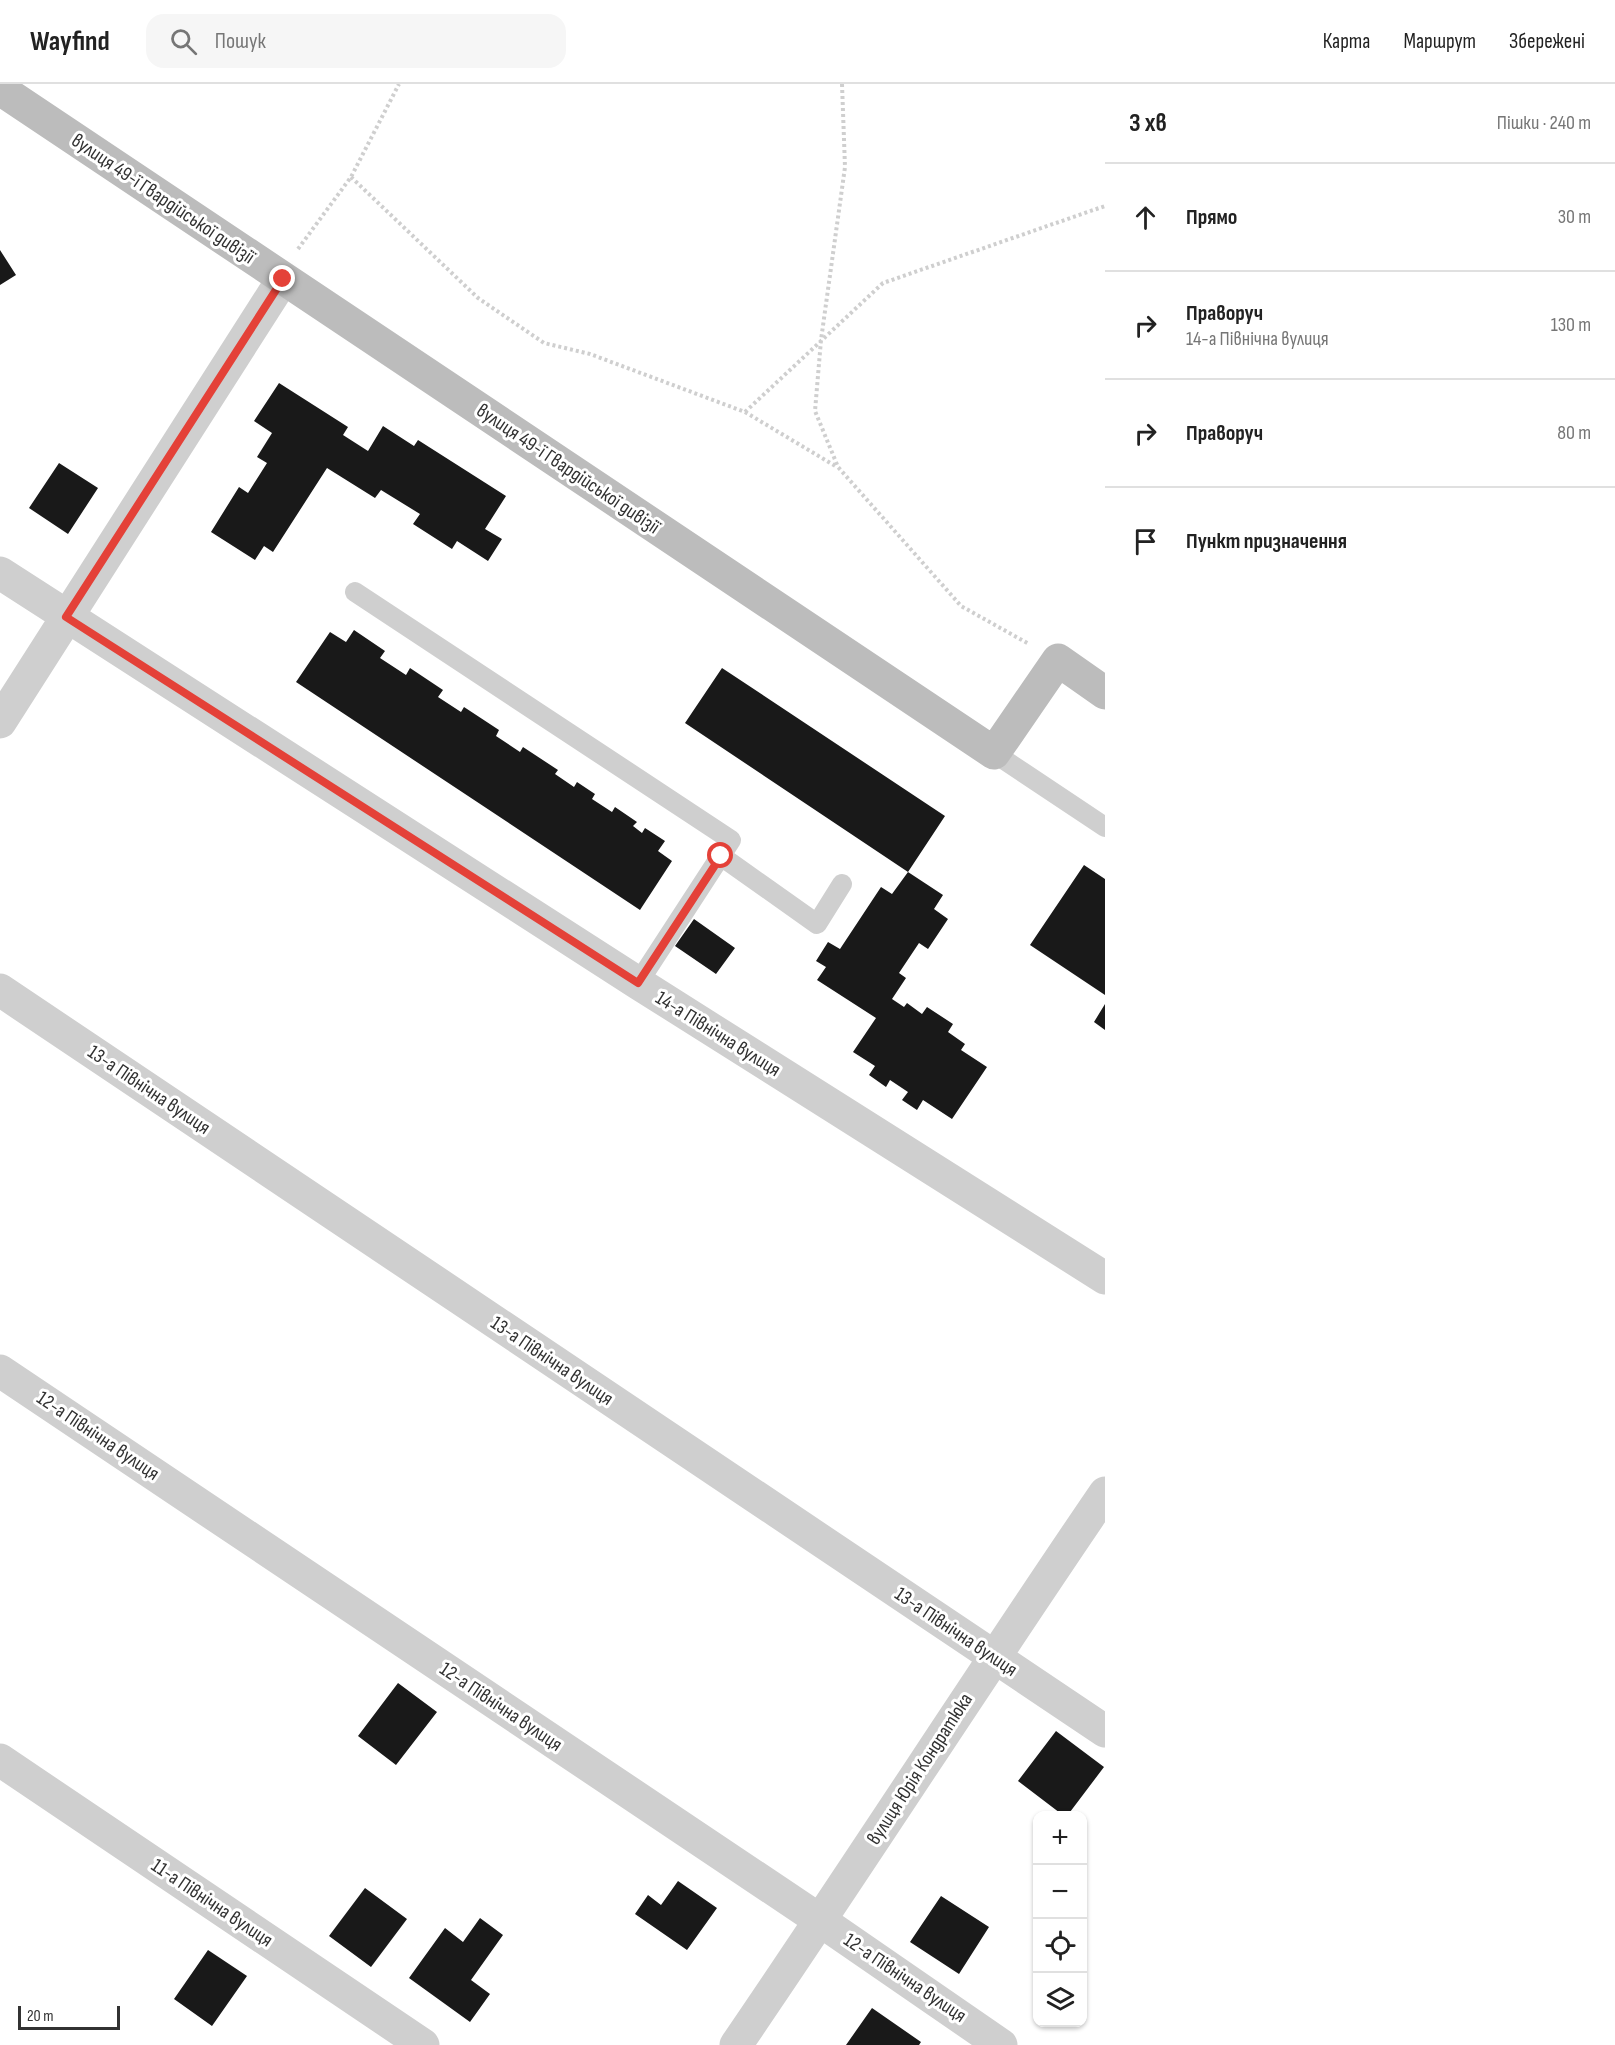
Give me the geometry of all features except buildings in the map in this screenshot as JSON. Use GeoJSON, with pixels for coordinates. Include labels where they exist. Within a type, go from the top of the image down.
{"type":"FeatureCollection","features":[{"type":"Feature","properties":{"kind":"street","name":"вулиця 49-ї Гвардійської дивізії"},"geometry":{"type":"LineString","coordinates":[[0,89],[994,753]]}},
{"type":"Feature","properties":{"kind":"street"},"geometry":{"type":"LineString","coordinates":[[0,722],[283,279]]}},
{"type":"Feature","properties":{"kind":"street","name":"14-а Північна вулиця"},"geometry":{"type":"LineString","coordinates":[[0,573],[638,983],[1105,1278]]}},
{"type":"Feature","properties":{"kind":"street"},"geometry":{"type":"LineString","coordinates":[[994,753],[1058,660],[1105,693]]}},
{"type":"Feature","properties":{"kind":"street","name":"13-а Північна вулиця"},"geometry":{"type":"LineString","coordinates":[[0,990],[1105,1731]]}},
{"type":"Feature","properties":{"kind":"street","name":"12-а Північна вулиця"},"geometry":{"type":"LineString","coordinates":[[0,1371],[821,1921],[1001,2045]]}},
{"type":"Feature","properties":{"kind":"street","name":"вулиця Юрія Кондратюка"},"geometry":{"type":"LineString","coordinates":[[736,2045],[821,1921],[993,1657],[1105,1493]]}},
{"type":"Feature","properties":{"kind":"street","name":"11-а Північна вулиця"},"geometry":{"type":"LineString","coordinates":[[0,1760],[423,2045]]}},
{"type":"Feature","properties":{"kind":"lane"},"geometry":{"type":"LineString","coordinates":[[355,592],[731,840],[638,983]]}},
{"type":"Feature","properties":{"kind":"lane"},"geometry":{"type":"LineString","coordinates":[[994,753],[1105,827]]}},
{"type":"Feature","properties":{"kind":"lane"},"geometry":{"type":"LineString","coordinates":[[721,856],[817,924],[842,884]]}},
{"type":"Feature","properties":{"kind":"path"},"geometry":{"type":"LineString","coordinates":[[283,279],[297,250],[351,177],[399,84]]}},
{"type":"Feature","properties":{"kind":"path"},"geometry":{"type":"LineString","coordinates":[[838,467],[815,411],[821,340],[845,167],[842,84]]}},
{"type":"Feature","properties":{"kind":"path"},"geometry":{"type":"LineString","coordinates":[[351,177],[478,298],[544,343],[590,354],[745,411],[838,467],[961,606],[1058,660]]}},
{"type":"Feature","properties":{"kind":"path"},"geometry":{"type":"LineString","coordinates":[[745,411],[883,283],[1105,206]]}},
{"type":"Feature","properties":{"kind":"route"},"geometry":{"type":"LineString","coordinates":[[283,279],[66,617],[638,983],[721,856]]}}]}
